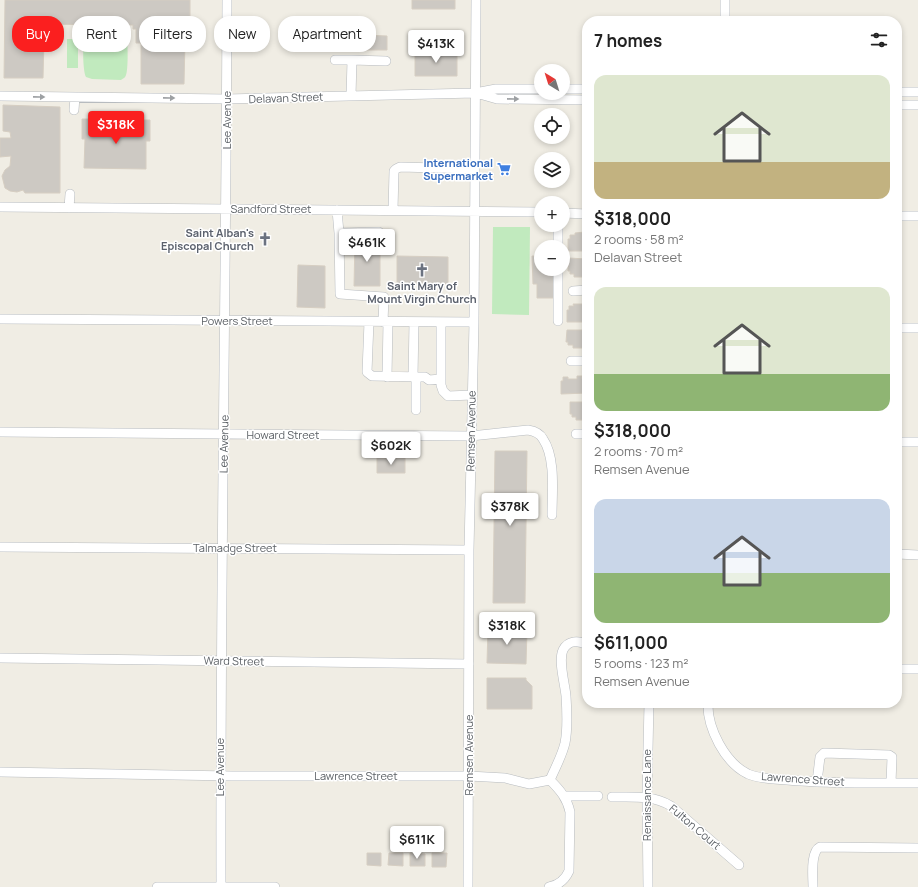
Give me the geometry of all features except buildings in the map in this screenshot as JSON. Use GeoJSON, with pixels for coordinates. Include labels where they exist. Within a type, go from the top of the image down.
{"type":"FeatureCollection","features":[{"type":"Feature","properties":{"kind":"street","name":"Lee Avenue"},"geometry":{"type":"LineString","coordinates":[[220,887],[222,660],[221,548],[224,435],[227,0]]}},
{"type":"Feature","properties":{"kind":"street","name":"Remsen Avenue"},"geometry":{"type":"LineString","coordinates":[[468,887],[469,550],[474,322],[476,0]]}},
{"type":"Feature","properties":{"kind":"street"},"geometry":{"type":"LineString","coordinates":[[725,0],[725,16]]}},
{"type":"Feature","properties":{"kind":"street"},"geometry":{"type":"LineString","coordinates":[[335,60],[386,61]]}},
{"type":"Feature","properties":{"kind":"street"},"geometry":{"type":"LineString","coordinates":[[351,96],[352,60]]}},
{"type":"Feature","properties":{"kind":"street","name":"Delavan Street"},"geometry":{"type":"LineString","coordinates":[[0,96],[227,99],[475,93],[496,89],[534,89]]}},
{"type":"Feature","properties":{"kind":"street"},"geometry":{"type":"LineString","coordinates":[[570,89],[582,89]]}},
{"type":"Feature","properties":{"kind":"street"},"geometry":{"type":"LineString","coordinates":[[902,92],[918,92]]}},
{"type":"Feature","properties":{"kind":"street","name":"Delavan Street"},"geometry":{"type":"LineString","coordinates":[[475,93],[496,99],[582,100]]}},
{"type":"Feature","properties":{"kind":"street"},"geometry":{"type":"LineString","coordinates":[[74,110],[75,97]]}},
{"type":"Feature","properties":{"kind":"street"},"geometry":{"type":"LineString","coordinates":[[902,105],[918,105]]}},
{"type":"Feature","properties":{"kind":"street"},"geometry":{"type":"LineString","coordinates":[[393,210],[394,171],[396,169],[400,167],[474,169]]}},
{"type":"Feature","properties":{"kind":"street"},"geometry":{"type":"LineString","coordinates":[[70,194],[70,208]]}},
{"type":"Feature","properties":{"kind":"street","name":"Sandford Street"},"geometry":{"type":"LineString","coordinates":[[0,207],[534,212]]}},
{"type":"Feature","properties":{"kind":"street"},"geometry":{"type":"LineString","coordinates":[[337,210],[340,294],[384,297],[387,377]]}},
{"type":"Feature","properties":{"kind":"street"},"geometry":{"type":"LineString","coordinates":[[570,213],[582,214]]}},
{"type":"Feature","properties":{"kind":"street"},"geometry":{"type":"LineString","coordinates":[[902,216],[918,216]]}},
{"type":"Feature","properties":{"kind":"street"},"geometry":{"type":"LineString","coordinates":[[339,233],[379,232]]}},
{"type":"Feature","properties":{"kind":"street"},"geometry":{"type":"LineString","coordinates":[[558,276],[558,321]]}},
{"type":"Feature","properties":{"kind":"street"},"geometry":{"type":"LineString","coordinates":[[573,291],[582,290]]}},
{"type":"Feature","properties":{"kind":"street","name":"Powers Street"},"geometry":{"type":"LineString","coordinates":[[0,319],[474,322]]}},
{"type":"Feature","properties":{"kind":"street"},"geometry":{"type":"LineString","coordinates":[[369,322],[367,372],[372,376],[424,377],[429,380],[441,380]]}},
{"type":"Feature","properties":{"kind":"street"},"geometry":{"type":"LineString","coordinates":[[414,322],[416,410]]}},
{"type":"Feature","properties":{"kind":"street"},"geometry":{"type":"LineString","coordinates":[[441,322],[441,380],[443,391],[448,396],[472,395]]}},
{"type":"Feature","properties":{"kind":"street"},"geometry":{"type":"LineString","coordinates":[[902,328],[918,328]]}},
{"type":"Feature","properties":{"kind":"street"},"geometry":{"type":"LineString","coordinates":[[570,361],[582,361]]}},
{"type":"Feature","properties":{"kind":"street","name":"Howard Street"},"geometry":{"type":"LineString","coordinates":[[0,432],[471,436],[528,430],[534,431],[544,439],[551,462],[552,515]]}},
{"type":"Feature","properties":{"kind":"street"},"geometry":{"type":"LineString","coordinates":[[576,434],[582,434]]}},
{"type":"Feature","properties":{"kind":"street"},"geometry":{"type":"LineString","coordinates":[[902,442],[918,442]]}},
{"type":"Feature","properties":{"kind":"street","name":"Talmadge Street"},"geometry":{"type":"LineString","coordinates":[[0,547],[469,550]]}},
{"type":"Feature","properties":{"kind":"street"},"geometry":{"type":"LineString","coordinates":[[902,554],[918,555]]}},
{"type":"Feature","properties":{"kind":"street"},"geometry":{"type":"LineString","coordinates":[[549,887],[560,883],[567,876],[569,871],[570,812],[565,796],[550,780],[563,749],[566,736],[566,698],[562,652],[565,646],[569,643],[582,643]]}},
{"type":"Feature","properties":{"kind":"street","name":"Ward Street"},"geometry":{"type":"LineString","coordinates":[[0,658],[469,664]]}},
{"type":"Feature","properties":{"kind":"street"},"geometry":{"type":"LineString","coordinates":[[902,669],[918,670]]}},
{"type":"Feature","properties":{"kind":"street","name":"Renaissance Lane"},"geometry":{"type":"LineString","coordinates":[[648,708],[648,887]]}},
{"type":"Feature","properties":{"kind":"street","name":"Lawrence Street"},"geometry":{"type":"LineString","coordinates":[[708,708],[712,730],[721,747],[734,764],[748,773],[763,778],[817,782],[918,783]]}},
{"type":"Feature","properties":{"kind":"street"},"geometry":{"type":"LineString","coordinates":[[817,782],[820,757],[824,753],[889,755],[892,757],[892,783]]}},
{"type":"Feature","properties":{"kind":"street","name":"Lawrence Street"},"geometry":{"type":"LineString","coordinates":[[0,772],[220,776],[468,776],[505,778],[529,784],[550,780]]}},
{"type":"Feature","properties":{"kind":"street"},"geometry":{"type":"LineString","coordinates":[[565,796],[598,796]]}},
{"type":"Feature","properties":{"kind":"street","name":"Fulton Court"},"geometry":{"type":"LineString","coordinates":[[612,797],[647,797],[664,802],[671,806],[739,865]]}},
{"type":"Feature","properties":{"kind":"street"},"geometry":{"type":"LineString","coordinates":[[813,887],[813,857],[814,852],[820,847],[918,848]]}},
{"type":"Feature","properties":{"kind":"street"},"geometry":{"type":"LineString","coordinates":[[157,887],[275,887]]}},
{"type":"Feature","properties":{"kind":"green space"},"geometry":{"type":"Polygon","coordinates":[[[67,39],[72,39],[72,52],[78,52],[78,68],[67,68],[67,39]]]}},
{"type":"Feature","properties":{"kind":"green space"},"geometry":{"type":"Polygon","coordinates":[[[83,52],[127,52],[127,73],[121,80],[92,79],[86,77],[83,52]]]}},
{"type":"Feature","properties":{"kind":"green space"},"geometry":{"type":"Polygon","coordinates":[[[493,227],[530,227],[529,315],[492,314],[493,227]]]}},
{"type":"Feature","properties":{"kind":"place","name":"International Supermarket"},"geometry":{"type":"Point","coordinates":[504,169]}},
{"type":"Feature","properties":{"kind":"place","name":"Saint Alban's Episcopal Church"},"geometry":{"type":"Point","coordinates":[265,239]}},
{"type":"Feature","properties":{"kind":"place","name":"Saint Mary of Mount Virgin Church"},"geometry":{"type":"Point","coordinates":[422,270]}}]}
